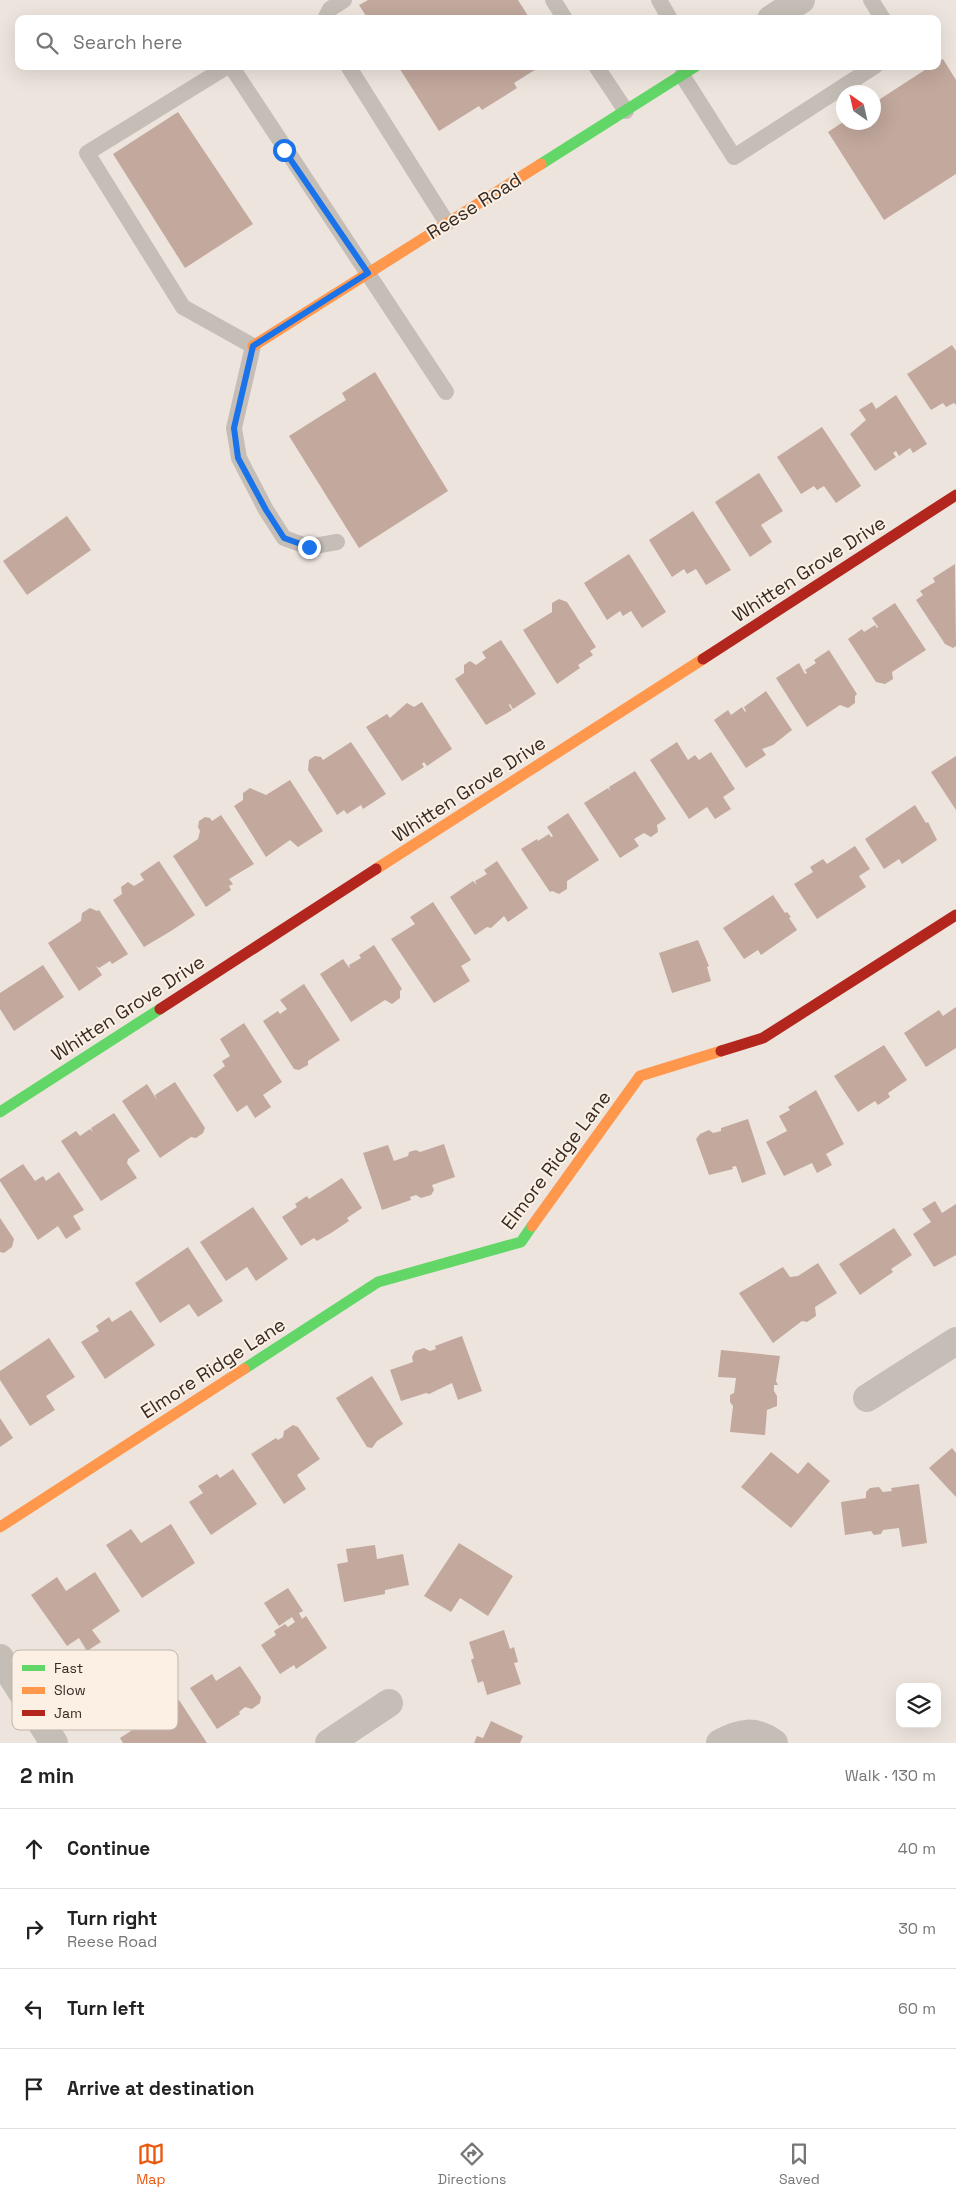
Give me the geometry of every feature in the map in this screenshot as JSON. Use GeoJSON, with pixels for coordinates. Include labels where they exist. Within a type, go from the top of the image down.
{"type":"FeatureCollection","features":[{"type":"Feature","properties":{"kind":"street"},"geometry":{"type":"LineString","coordinates":[[777,15],[801,0]]}},
{"type":"Feature","properties":{"kind":"street","name":"Reese Road"},"geometry":{"type":"LineString","coordinates":[[253,346],[690,70]]}},
{"type":"Feature","properties":{"kind":"street","name":"Whitten Grove Drive"},"geometry":{"type":"LineString","coordinates":[[0,1112],[956,495]]}},
{"type":"Feature","properties":{"kind":"street","name":"Elmore Ridge Lane"},"geometry":{"type":"LineString","coordinates":[[0,1528],[378,1282],[521,1242],[640,1076],[763,1038],[956,915]]}},
{"type":"Feature","properties":{"kind":"street"},"geometry":{"type":"LineString","coordinates":[[867,1398],[956,1342]]}},
{"type":"Feature","properties":{"kind":"street"},"geometry":{"type":"LineString","coordinates":[[0,1658],[12,1677]]}},
{"type":"Feature","properties":{"kind":"street"},"geometry":{"type":"LineString","coordinates":[[329,1743],[389,1702]]}},
{"type":"Feature","properties":{"kind":"street"},"geometry":{"type":"LineString","coordinates":[[46,1730],[54,1743]]}},
{"type":"Feature","properties":{"kind":"street"},"geometry":{"type":"LineString","coordinates":[[720,1743],[736,1735],[751,1732],[774,1743]]}},
{"type":"Feature","properties":{"kind":"lane"},"geometry":{"type":"LineString","coordinates":[[327,15],[330,9],[344,0]]}},
{"type":"Feature","properties":{"kind":"lane"},"geometry":{"type":"LineString","coordinates":[[553,0],[562,15]]}},
{"type":"Feature","properties":{"kind":"lane"},"geometry":{"type":"LineString","coordinates":[[659,0],[668,15]]}},
{"type":"Feature","properties":{"kind":"lane"},"geometry":{"type":"LineString","coordinates":[[871,0],[881,15]]}},
{"type":"Feature","properties":{"kind":"lane"},"geometry":{"type":"LineString","coordinates":[[222,70],[87,153],[183,307],[253,346],[234,428],[238,458],[266,510],[284,538],[309,547],[337,542]]}},
{"type":"Feature","properties":{"kind":"lane"},"geometry":{"type":"LineString","coordinates":[[232,70],[446,392]]}},
{"type":"Feature","properties":{"kind":"lane"},"geometry":{"type":"LineString","coordinates":[[351,70],[447,223]]}},
{"type":"Feature","properties":{"kind":"lane"},"geometry":{"type":"LineString","coordinates":[[599,70],[626,111]]}},
{"type":"Feature","properties":{"kind":"lane"},"geometry":{"type":"LineString","coordinates":[[682,75],[734,157],[869,70]]}},
{"type":"Feature","properties":{"kind":"building"},"geometry":{"type":"Polygon","coordinates":[[[368,0],[518,0],[527,15],[365,15],[359,5],[368,0]]]}},
{"type":"Feature","properties":{"kind":"building"},"geometry":{"type":"Polygon","coordinates":[[[943,59],[956,80],[956,174],[884,220],[828,132],[836,127],[836,130],[881,130],[881,98],[925,70],[941,70],[941,60],[943,59]]]}},
{"type":"Feature","properties":{"kind":"building"},"geometry":{"type":"Polygon","coordinates":[[[401,70],[535,70],[514,83],[517,88],[482,110],[479,106],[439,131],[401,70]]]}},
{"type":"Feature","properties":{"kind":"building"},"geometry":{"type":"Polygon","coordinates":[[[178,112],[253,224],[185,268],[113,154],[178,112]]]}},
{"type":"Feature","properties":{"kind":"building"},"geometry":{"type":"Polygon","coordinates":[[[952,345],[956,351],[956,405],[954,403],[946,407],[943,403],[931,410],[907,374],[952,345]]]}},
{"type":"Feature","properties":{"kind":"building"},"geometry":{"type":"Polygon","coordinates":[[[375,372],[448,491],[359,548],[289,436],[346,400],[342,393],[375,372]]]}},
{"type":"Feature","properties":{"kind":"building"},"geometry":{"type":"Polygon","coordinates":[[[896,395],[927,444],[913,453],[910,448],[899,456],[896,451],[893,453],[896,457],[875,471],[850,434],[866,420],[859,410],[872,402],[876,409],[896,395]]]}},
{"type":"Feature","properties":{"kind":"building"},"geometry":{"type":"Polygon","coordinates":[[[822,427],[861,486],[836,503],[824,486],[817,490],[814,486],[801,494],[777,457],[822,427]]]}},
{"type":"Feature","properties":{"kind":"building"},"geometry":{"type":"Polygon","coordinates":[[[759,473],[783,511],[761,525],[772,542],[750,557],[715,502],[759,473]]]}},
{"type":"Feature","properties":{"kind":"building"},"geometry":{"type":"Polygon","coordinates":[[[693,511],[731,570],[706,585],[696,569],[687,574],[684,569],[672,577],[649,540],[693,511]]]}},
{"type":"Feature","properties":{"kind":"building"},"geometry":{"type":"Polygon","coordinates":[[[67,516],[91,550],[27,595],[3,561],[67,516]]]}},
{"type":"Feature","properties":{"kind":"building"},"geometry":{"type":"Polygon","coordinates":[[[629,554],[666,612],[642,628],[631,611],[623,616],[620,611],[607,620],[584,583],[629,554]]]}},
{"type":"Feature","properties":{"kind":"building"},"geometry":{"type":"Polygon","coordinates":[[[955,564],[956,646],[953,648],[945,644],[916,600],[923,595],[920,591],[935,582],[933,578],[955,564]]]}},
{"type":"Feature","properties":{"kind":"building"},"geometry":{"type":"Polygon","coordinates":[[[559,599],[567,602],[596,647],[590,651],[593,655],[578,665],[580,668],[557,684],[523,630],[552,612],[552,603],[559,599]]]}},
{"type":"Feature","properties":{"kind":"building"},"geometry":{"type":"Polygon","coordinates":[[[895,603],[926,650],[892,672],[893,679],[885,684],[876,682],[848,639],[862,629],[864,632],[875,625],[877,628],[872,618],[895,603]]]}},
{"type":"Feature","properties":{"kind":"building"},"geometry":{"type":"Polygon","coordinates":[[[501,640],[536,694],[513,709],[510,704],[512,710],[486,725],[455,679],[464,673],[464,665],[470,661],[476,665],[486,658],[482,652],[501,640]]]}},
{"type":"Feature","properties":{"kind":"building"},"geometry":{"type":"Polygon","coordinates":[[[829,650],[857,694],[855,696],[855,703],[848,708],[840,705],[807,727],[776,678],[799,663],[805,674],[807,673],[805,670],[816,663],[814,660],[829,650]]]}},
{"type":"Feature","properties":{"kind":"building"},"geometry":{"type":"Polygon","coordinates":[[[766,691],[792,730],[773,745],[762,749],[766,755],[746,768],[714,720],[728,710],[731,715],[742,707],[745,712],[744,707],[766,691]]]}},
{"type":"Feature","properties":{"kind":"building"},"geometry":{"type":"Polygon","coordinates":[[[422,702],[452,749],[427,766],[424,762],[422,764],[424,767],[402,781],[366,727],[387,714],[390,718],[407,703],[414,707],[422,702]]]}},
{"type":"Feature","properties":{"kind":"building"},"geometry":{"type":"Polygon","coordinates":[[[351,742],[386,794],[363,809],[361,805],[347,814],[344,810],[337,815],[308,770],[309,760],[315,756],[321,757],[323,760],[351,742]]]}},
{"type":"Feature","properties":{"kind":"building"},"geometry":{"type":"Polygon","coordinates":[[[677,742],[688,760],[695,755],[699,760],[711,752],[735,789],[723,797],[731,809],[715,819],[707,807],[689,819],[650,760],[677,742]]]}},
{"type":"Feature","properties":{"kind":"building"},"geometry":{"type":"Polygon","coordinates":[[[956,756],[956,810],[931,772],[956,756]]]}},
{"type":"Feature","properties":{"kind":"building"},"geometry":{"type":"Polygon","coordinates":[[[635,771],[666,819],[657,825],[658,832],[651,837],[644,833],[634,839],[639,846],[620,858],[584,803],[608,788],[610,791],[609,787],[635,771]]]}},
{"type":"Feature","properties":{"kind":"building"},"geometry":{"type":"Polygon","coordinates":[[[290,780],[323,831],[298,847],[290,840],[266,857],[234,806],[243,800],[243,793],[250,788],[266,795],[290,780]]]}},
{"type":"Feature","properties":{"kind":"building"},"geometry":{"type":"Polygon","coordinates":[[[915,805],[926,823],[928,822],[937,840],[902,864],[899,859],[884,869],[865,839],[915,805]]]}},
{"type":"Feature","properties":{"kind":"building"},"geometry":{"type":"Polygon","coordinates":[[[568,813],[599,860],[567,881],[567,889],[559,894],[550,892],[521,849],[549,834],[551,837],[553,836],[547,827],[568,813]]]}},
{"type":"Feature","properties":{"kind":"building"},"geometry":{"type":"Polygon","coordinates":[[[221,815],[254,864],[229,879],[233,884],[229,886],[231,890],[206,907],[173,856],[198,839],[200,831],[198,827],[199,821],[205,817],[210,818],[212,821],[221,815]]]}},
{"type":"Feature","properties":{"kind":"building"},"geometry":{"type":"Polygon","coordinates":[[[855,846],[870,869],[859,876],[866,887],[817,919],[794,884],[813,872],[810,867],[823,859],[827,864],[855,846]]]}},
{"type":"Feature","properties":{"kind":"building"},"geometry":{"type":"Polygon","coordinates":[[[159,861],[195,915],[144,947],[113,900],[122,894],[121,887],[128,882],[134,886],[144,880],[140,874],[159,861]]]}},
{"type":"Feature","properties":{"kind":"building"},"geometry":{"type":"Polygon","coordinates":[[[497,861],[528,908],[508,922],[504,916],[491,928],[487,927],[475,935],[450,897],[473,881],[477,885],[475,881],[487,874],[484,870],[497,861]]]}},
{"type":"Feature","properties":{"kind":"building"},"geometry":{"type":"Polygon","coordinates":[[[773,895],[785,913],[787,912],[791,917],[789,918],[797,930],[761,955],[758,950],[744,959],[723,928],[773,895]]]}},
{"type":"Feature","properties":{"kind":"building"},"geometry":{"type":"Polygon","coordinates":[[[433,902],[471,960],[461,966],[470,981],[434,1003],[391,939],[415,924],[410,917],[433,902]]]}},
{"type":"Feature","properties":{"kind":"building"},"geometry":{"type":"Polygon","coordinates":[[[90,908],[99,910],[128,954],[112,964],[110,961],[99,968],[96,966],[102,975],[79,991],[48,943],[81,921],[82,913],[90,908]]]}},
{"type":"Feature","properties":{"kind":"building"},"geometry":{"type":"Polygon","coordinates":[[[698,940],[709,966],[707,967],[711,981],[672,993],[659,953],[698,940]]]}},
{"type":"Feature","properties":{"kind":"building"},"geometry":{"type":"Polygon","coordinates":[[[374,945],[402,989],[400,991],[400,998],[392,1004],[385,1000],[351,1022],[320,974],[343,959],[350,969],[349,965],[361,958],[359,955],[374,945]]]}},
{"type":"Feature","properties":{"kind":"building"},"geometry":{"type":"Polygon","coordinates":[[[43,965],[64,997],[14,1031],[0,1009],[0,993],[43,965]]]}},
{"type":"Feature","properties":{"kind":"building"},"geometry":{"type":"Polygon","coordinates":[[[304,984],[340,1040],[308,1061],[308,1065],[299,1070],[294,1069],[263,1021],[278,1011],[280,1014],[287,1009],[280,1000],[304,984]]]}},
{"type":"Feature","properties":{"kind":"building"},"geometry":{"type":"Polygon","coordinates":[[[956,1007],[956,1048],[926,1067],[904,1033],[939,1010],[943,1016],[956,1007]]]}},
{"type":"Feature","properties":{"kind":"building"},"geometry":{"type":"Polygon","coordinates":[[[244,1023],[282,1082],[263,1095],[271,1107],[255,1118],[247,1105],[237,1112],[213,1075],[225,1066],[222,1061],[230,1056],[220,1039],[244,1023]]]}},
{"type":"Feature","properties":{"kind":"building"},"geometry":{"type":"Polygon","coordinates":[[[884,1045],[907,1080],[888,1093],[890,1097],[878,1105],[875,1101],[858,1112],[834,1076],[884,1045]]]}},
{"type":"Feature","properties":{"kind":"building"},"geometry":{"type":"Polygon","coordinates":[[[175,1082],[205,1128],[203,1133],[196,1138],[191,1137],[160,1158],[122,1101],[147,1084],[157,1100],[155,1095],[175,1082]]]}},
{"type":"Feature","properties":{"kind":"building"},"geometry":{"type":"Polygon","coordinates":[[[816,1090],[844,1144],[826,1154],[832,1165],[817,1173],[812,1163],[784,1176],[766,1142],[787,1131],[779,1116],[790,1110],[788,1107],[816,1090]]]}},
{"type":"Feature","properties":{"kind":"building"},"geometry":{"type":"Polygon","coordinates":[[[114,1113],[140,1151],[128,1159],[127,1163],[137,1178],[101,1201],[61,1141],[76,1131],[80,1136],[90,1129],[93,1132],[91,1128],[114,1113]]]}},
{"type":"Feature","properties":{"kind":"building"},"geometry":{"type":"Polygon","coordinates":[[[748,1119],[766,1174],[742,1183],[736,1166],[732,1167],[733,1169],[709,1175],[696,1139],[700,1134],[709,1130],[713,1133],[721,1131],[721,1128],[748,1119]]]}},
{"type":"Feature","properties":{"kind":"building"},"geometry":{"type":"Polygon","coordinates":[[[444,1144],[455,1177],[432,1185],[434,1190],[431,1195],[421,1198],[416,1195],[410,1197],[411,1200],[382,1210],[363,1153],[388,1145],[394,1161],[408,1156],[409,1152],[416,1150],[420,1152],[444,1144]]]}},
{"type":"Feature","properties":{"kind":"building"},"geometry":{"type":"Polygon","coordinates":[[[23,1164],[35,1181],[43,1176],[46,1181],[59,1172],[84,1210],[73,1216],[81,1229],[66,1239],[58,1226],[38,1240],[0,1181],[0,1179],[23,1164]]]}},
{"type":"Feature","properties":{"kind":"building"},"geometry":{"type":"Polygon","coordinates":[[[342,1178],[362,1208],[347,1218],[349,1221],[331,1233],[317,1241],[314,1238],[301,1246],[282,1217],[297,1207],[295,1204],[307,1196],[309,1199],[342,1178]]]}},
{"type":"Feature","properties":{"kind":"building"},"geometry":{"type":"Polygon","coordinates":[[[935,1201],[942,1213],[956,1204],[956,1255],[934,1267],[913,1234],[931,1222],[922,1209],[935,1201]]]}},
{"type":"Feature","properties":{"kind":"building"},"geometry":{"type":"Polygon","coordinates":[[[253,1207],[288,1259],[256,1281],[247,1267],[226,1281],[200,1242],[253,1207]]]}},
{"type":"Feature","properties":{"kind":"building"},"geometry":{"type":"Polygon","coordinates":[[[0,1218],[14,1239],[12,1247],[4,1253],[0,1252],[0,1218]]]}},
{"type":"Feature","properties":{"kind":"building"},"geometry":{"type":"Polygon","coordinates":[[[894,1228],[912,1255],[891,1269],[893,1272],[860,1295],[839,1264],[894,1228]]]}},
{"type":"Feature","properties":{"kind":"building"},"geometry":{"type":"Polygon","coordinates":[[[188,1247],[223,1301],[198,1317],[189,1304],[160,1323],[135,1283],[188,1247]]]}},
{"type":"Feature","properties":{"kind":"building"},"geometry":{"type":"Polygon","coordinates":[[[818,1263],[837,1293],[815,1307],[816,1316],[807,1322],[802,1321],[773,1343],[739,1293],[783,1267],[790,1277],[798,1276],[818,1263]]]}},
{"type":"Feature","properties":{"kind":"building"},"geometry":{"type":"Polygon","coordinates":[[[131,1310],[155,1345],[105,1379],[81,1342],[99,1331],[96,1326],[109,1317],[112,1322],[131,1310]]]}},
{"type":"Feature","properties":{"kind":"building"},"geometry":{"type":"Polygon","coordinates":[[[462,1336],[482,1391],[458,1400],[452,1383],[429,1394],[426,1393],[401,1401],[390,1370],[413,1362],[412,1357],[415,1351],[424,1348],[430,1351],[436,1349],[435,1346],[462,1336]]]}},
{"type":"Feature","properties":{"kind":"building"},"geometry":{"type":"Polygon","coordinates":[[[49,1338],[75,1377],[46,1396],[55,1410],[30,1426],[0,1380],[0,1371],[49,1338]]]}},
{"type":"Feature","properties":{"kind":"building"},"geometry":{"type":"Polygon","coordinates":[[[721,1350],[780,1356],[776,1381],[778,1385],[774,1385],[777,1406],[767,1410],[765,1435],[730,1432],[733,1406],[730,1402],[730,1395],[734,1393],[736,1378],[718,1377],[721,1350]]]}},
{"type":"Feature","properties":{"kind":"building"},"geometry":{"type":"Polygon","coordinates":[[[372,1376],[403,1424],[377,1441],[372,1448],[367,1447],[336,1398],[372,1376]]]}},
{"type":"Feature","properties":{"kind":"building"},"geometry":{"type":"Polygon","coordinates":[[[0,1418],[13,1438],[0,1447],[0,1418]]]}},
{"type":"Feature","properties":{"kind":"building"},"geometry":{"type":"Polygon","coordinates":[[[293,1425],[298,1427],[320,1459],[297,1475],[306,1489],[284,1504],[251,1454],[276,1438],[278,1440],[283,1437],[284,1431],[293,1425]]]}},
{"type":"Feature","properties":{"kind":"building"},"geometry":{"type":"Polygon","coordinates":[[[952,1448],[956,1453],[956,1497],[929,1468],[952,1448]]]}},
{"type":"Feature","properties":{"kind":"building"},"geometry":{"type":"Polygon","coordinates":[[[771,1452],[798,1474],[808,1462],[830,1481],[791,1528],[741,1487],[771,1452]]]}},
{"type":"Feature","properties":{"kind":"building"},"geometry":{"type":"Polygon","coordinates":[[[233,1469],[257,1504],[211,1535],[189,1502],[203,1493],[198,1486],[217,1474],[220,1478],[233,1469]]]}},
{"type":"Feature","properties":{"kind":"building"},"geometry":{"type":"Polygon","coordinates":[[[919,1484],[927,1543],[902,1547],[899,1528],[883,1530],[881,1534],[874,1535],[871,1531],[845,1535],[841,1502],[866,1498],[866,1492],[870,1488],[879,1487],[883,1492],[892,1491],[891,1488],[919,1484]]]}},
{"type":"Feature","properties":{"kind":"building"},"geometry":{"type":"Polygon","coordinates":[[[171,1524],[195,1563],[142,1598],[106,1545],[131,1529],[141,1543],[171,1524]]]}},
{"type":"Feature","properties":{"kind":"building"},"geometry":{"type":"Polygon","coordinates":[[[459,1543],[513,1576],[488,1616],[460,1598],[451,1612],[424,1596],[459,1543]]]}},
{"type":"Feature","properties":{"kind":"building"},"geometry":{"type":"Polygon","coordinates":[[[375,1545],[377,1559],[403,1554],[409,1585],[385,1590],[385,1594],[344,1602],[337,1564],[348,1562],[346,1549],[375,1545]]]}},
{"type":"Feature","properties":{"kind":"building"},"geometry":{"type":"Polygon","coordinates":[[[95,1572],[120,1611],[92,1630],[101,1642],[89,1650],[86,1650],[79,1638],[67,1646],[31,1595],[57,1577],[66,1591],[95,1572]]]}},
{"type":"Feature","properties":{"kind":"building"},"geometry":{"type":"Polygon","coordinates":[[[288,1588],[303,1611],[299,1613],[302,1619],[306,1616],[327,1648],[296,1669],[294,1665],[280,1674],[261,1645],[276,1635],[274,1631],[285,1624],[288,1627],[295,1622],[292,1617],[279,1626],[264,1603],[288,1588]]]}},
{"type":"Feature","properties":{"kind":"building"},"geometry":{"type":"Polygon","coordinates":[[[504,1630],[510,1649],[514,1647],[518,1662],[514,1663],[521,1684],[487,1695],[483,1681],[478,1683],[471,1660],[474,1658],[469,1642],[504,1630]]]}},
{"type":"Feature","properties":{"kind":"building"},"geometry":{"type":"Polygon","coordinates":[[[240,1666],[261,1697],[260,1703],[252,1709],[245,1707],[239,1712],[240,1714],[217,1729],[190,1688],[212,1674],[216,1681],[240,1666]]]}},
{"type":"Feature","properties":{"kind":"building"},"geometry":{"type":"Polygon","coordinates":[[[178,1701],[207,1743],[123,1743],[120,1738],[132,1730],[178,1730],[178,1701]]]}},
{"type":"Feature","properties":{"kind":"building"},"geometry":{"type":"Polygon","coordinates":[[[491,1721],[523,1736],[520,1743],[474,1743],[477,1736],[483,1738],[491,1721]]]}},
{"type":"Feature","properties":{"kind":"traffic: fast"},"geometry":{"type":"LineString","coordinates":[[541,164],[690,70]]}},
{"type":"Feature","properties":{"kind":"traffic: fast"},"geometry":{"type":"LineString","coordinates":[[0,1112],[160,1009]]}},
{"type":"Feature","properties":{"kind":"traffic: fast"},"geometry":{"type":"LineString","coordinates":[[244,1369],[378,1282],[521,1242],[532,1226]]}},
{"type":"Feature","properties":{"kind":"traffic: slow"},"geometry":{"type":"LineString","coordinates":[[253,346],[541,164]]}},
{"type":"Feature","properties":{"kind":"traffic: slow"},"geometry":{"type":"LineString","coordinates":[[376,869],[703,659]]}},
{"type":"Feature","properties":{"kind":"traffic: slow"},"geometry":{"type":"LineString","coordinates":[[532,1226],[640,1076],[721,1051]]}},
{"type":"Feature","properties":{"kind":"traffic: slow"},"geometry":{"type":"LineString","coordinates":[[0,1527],[244,1369]]}},
{"type":"Feature","properties":{"kind":"traffic: jam"},"geometry":{"type":"LineString","coordinates":[[703,659],[956,495]]}},
{"type":"Feature","properties":{"kind":"traffic: jam"},"geometry":{"type":"LineString","coordinates":[[160,1009],[376,869]]}},
{"type":"Feature","properties":{"kind":"traffic: jam"},"geometry":{"type":"LineString","coordinates":[[721,1051],[763,1038],[956,915]]}},
{"type":"Feature","properties":{"kind":"route"},"geometry":{"type":"LineString","coordinates":[[284,150],[368,273],[253,346],[234,428],[238,458],[266,510],[284,538],[309,547]]}}]}
